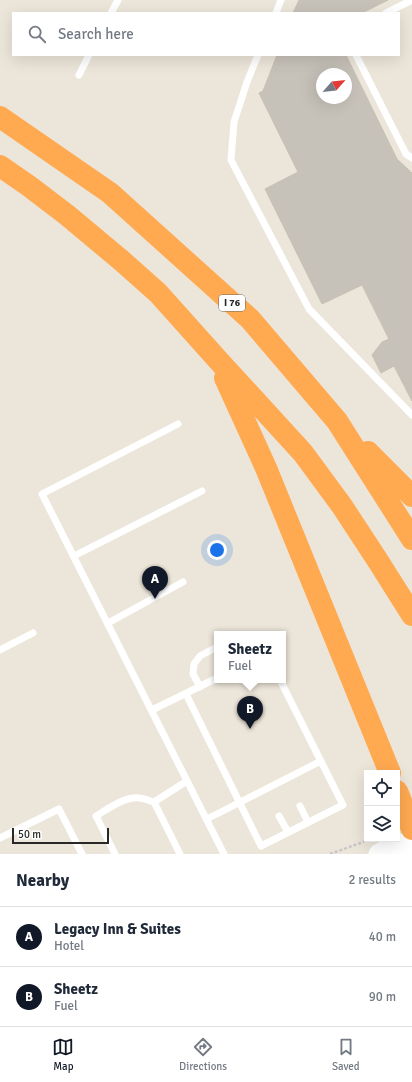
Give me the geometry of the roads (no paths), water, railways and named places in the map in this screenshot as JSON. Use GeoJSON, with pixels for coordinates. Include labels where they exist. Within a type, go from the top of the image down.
{"type":"FeatureCollection","features":[{"type":"Feature","properties":{"kind":"highway","name":"I 76"},"geometry":{"type":"LineString","coordinates":[[0,117],[110,193],[250,319],[337,421],[412,539]]}},
{"type":"Feature","properties":{"kind":"highway"},"geometry":{"type":"LineString","coordinates":[[0,166],[67,215],[158,293],[303,453],[346,512],[412,615]]}},
{"type":"Feature","properties":{"kind":"highway"},"geometry":{"type":"LineString","coordinates":[[218,360],[266,468],[389,770]]}},
{"type":"Feature","properties":{"kind":"highway"},"geometry":{"type":"LineString","coordinates":[[337,421],[412,496]]}},
{"type":"Feature","properties":{"kind":"highway"},"geometry":{"type":"LineString","coordinates":[[400,799],[412,829]]}},
{"type":"Feature","properties":{"kind":"main road"},"geometry":{"type":"LineString","coordinates":[[379,854],[398,844],[412,846]]}},
{"type":"Feature","properties":{"kind":"lane"},"geometry":{"type":"LineString","coordinates":[[112,12],[118,0]]}},
{"type":"Feature","properties":{"kind":"lane"},"geometry":{"type":"LineString","coordinates":[[276,12],[281,0]]}},
{"type":"Feature","properties":{"kind":"lane"},"geometry":{"type":"LineString","coordinates":[[388,12],[412,0]]}},
{"type":"Feature","properties":{"kind":"lane"},"geometry":{"type":"LineString","coordinates":[[79,75],[88,56]]}},
{"type":"Feature","properties":{"kind":"lane"},"geometry":{"type":"LineString","coordinates":[[258,56],[247,82],[234,122],[231,160],[310,309],[412,416]]}},
{"type":"Feature","properties":{"kind":"lane"},"geometry":{"type":"LineString","coordinates":[[357,56],[406,154],[412,158]]}},
{"type":"Feature","properties":{"kind":"lane"},"geometry":{"type":"LineString","coordinates":[[178,424],[42,494],[224,854]]}},
{"type":"Feature","properties":{"kind":"lane"},"geometry":{"type":"LineString","coordinates":[[74,556],[202,491]]}},
{"type":"Feature","properties":{"kind":"lane"},"geometry":{"type":"LineString","coordinates":[[108,623],[183,582]]}},
{"type":"Feature","properties":{"kind":"lane"},"geometry":{"type":"LineString","coordinates":[[0,650],[33,633]]}},
{"type":"Feature","properties":{"kind":"lane"},"geometry":{"type":"LineString","coordinates":[[200,687],[193,674],[194,664],[200,656],[214,649]]}},
{"type":"Feature","properties":{"kind":"lane"},"geometry":{"type":"LineString","coordinates":[[152,710],[214,680]]}},
{"type":"Feature","properties":{"kind":"lane"},"geometry":{"type":"LineString","coordinates":[[186,694],[261,846],[342,805],[282,683]]}},
{"type":"Feature","properties":{"kind":"lane"},"geometry":{"type":"LineString","coordinates":[[207,819],[239,802],[267,792],[287,782],[321,761]]}},
{"type":"Feature","properties":{"kind":"lane"},"geometry":{"type":"LineString","coordinates":[[154,802],[187,781]]}},
{"type":"Feature","properties":{"kind":"lane"},"geometry":{"type":"LineString","coordinates":[[115,854],[96,816],[122,801],[133,798],[154,802],[180,854]]}},
{"type":"Feature","properties":{"kind":"lane"},"geometry":{"type":"LineString","coordinates":[[300,806],[308,822]]}},
{"type":"Feature","properties":{"kind":"lane"},"geometry":{"type":"LineString","coordinates":[[0,838],[59,809],[82,854]]}},
{"type":"Feature","properties":{"kind":"lane"},"geometry":{"type":"LineString","coordinates":[[279,816],[288,832]]}},
{"type":"Feature","properties":{"kind":"place","name":"Legacy Inn & Suites"},"geometry":{"type":"Point","coordinates":[155,599]}},
{"type":"Feature","properties":{"kind":"place","name":"Sheetz"},"geometry":{"type":"Point","coordinates":[250,729]}}]}
